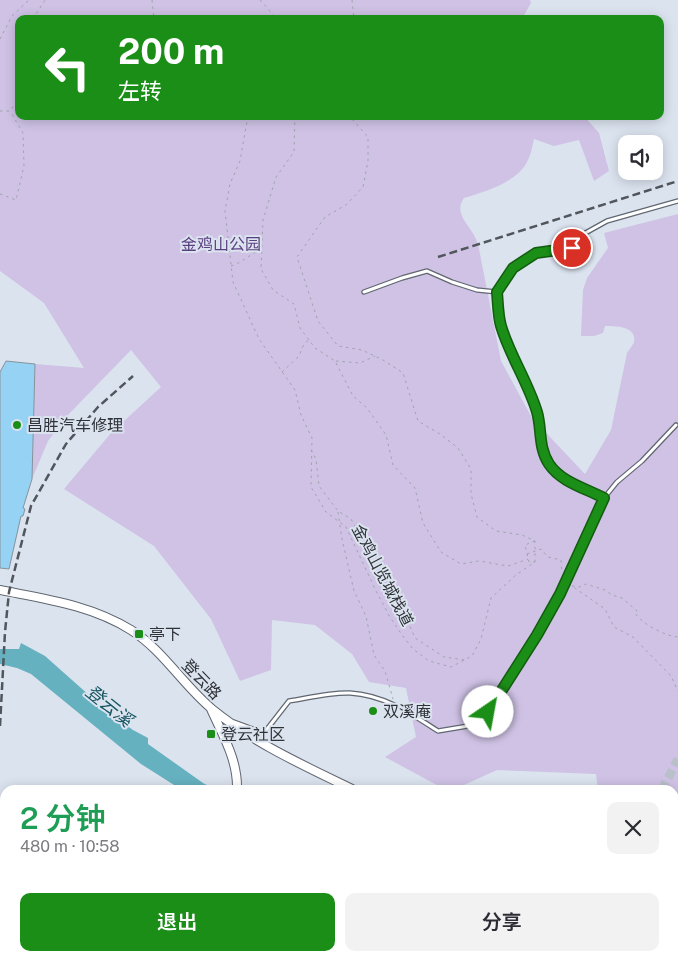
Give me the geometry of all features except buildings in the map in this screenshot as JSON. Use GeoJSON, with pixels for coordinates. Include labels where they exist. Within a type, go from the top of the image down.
{"type":"FeatureCollection","features":[{"type":"Feature","properties":{"kind":"street","name":"登云路"},"geometry":{"type":"LineString","coordinates":[[0,590],[84,608],[131,630],[158,653],[210,708],[226,720],[263,744],[344,785]]}},
{"type":"Feature","properties":{"kind":"street"},"geometry":{"type":"LineString","coordinates":[[210,708],[233,759],[236,785]]}},
{"type":"Feature","properties":{"kind":"lane"},"geometry":{"type":"LineString","coordinates":[[604,498],[571,483],[549,464],[540,443],[537,413],[500,325],[497,292],[513,268],[536,253],[572,248],[580,236],[607,221],[678,200]]}},
{"type":"Feature","properties":{"kind":"lane"},"geometry":{"type":"LineString","coordinates":[[364,292],[428,271],[452,282],[477,290],[497,292]]}},
{"type":"Feature","properties":{"kind":"lane"},"geometry":{"type":"LineString","coordinates":[[226,720],[264,733],[289,701],[349,693],[375,697],[394,704],[438,731],[480,724],[537,635],[568,576],[604,498],[617,482],[642,461],[676,425]]}},
{"type":"Feature","properties":{"kind":"path"},"geometry":{"type":"LineString","coordinates":[[0,39],[12,16],[29,0]]}},
{"type":"Feature","properties":{"kind":"path"},"geometry":{"type":"LineString","coordinates":[[36,15],[45,0]]}},
{"type":"Feature","properties":{"kind":"path"},"geometry":{"type":"LineString","coordinates":[[152,0],[154,15]]}},
{"type":"Feature","properties":{"kind":"path"},"geometry":{"type":"LineString","coordinates":[[260,0],[273,15]]}},
{"type":"Feature","properties":{"kind":"path"},"geometry":{"type":"LineString","coordinates":[[352,0],[354,15]]}},
{"type":"Feature","properties":{"kind":"path"},"geometry":{"type":"LineString","coordinates":[[10,111],[15,104]]}},
{"type":"Feature","properties":{"kind":"path"},"geometry":{"type":"LineString","coordinates":[[0,111],[10,111]]}},
{"type":"Feature","properties":{"kind":"path"},"geometry":{"type":"LineString","coordinates":[[10,111],[15,119]]}},
{"type":"Feature","properties":{"kind":"path"},"geometry":{"type":"LineString","coordinates":[[0,194],[16,200],[24,166],[23,133],[15,120]]}},
{"type":"Feature","properties":{"kind":"path","name":"金鸡山览城栈道"},"geometry":{"type":"LineString","coordinates":[[247,120],[240,161],[230,184],[225,211],[233,282],[259,339],[295,390],[301,415],[312,438],[311,487],[326,512],[346,527],[390,617],[413,649],[429,661],[451,667],[465,660]]}},
{"type":"Feature","properties":{"kind":"path"},"geometry":{"type":"LineString","coordinates":[[295,120],[294,152],[276,177],[263,220],[261,269],[273,290],[294,304],[300,328],[315,348],[335,361],[360,364],[375,356]]}},
{"type":"Feature","properties":{"kind":"path"},"geometry":{"type":"LineString","coordinates":[[353,120],[368,137],[368,161],[363,187],[346,204],[325,217],[297,258],[318,322],[338,346],[362,350],[403,373],[418,421],[440,434],[458,448],[472,469],[472,494],[477,517],[496,531],[522,534],[535,541]]}},
{"type":"Feature","properties":{"kind":"path"},"geometry":{"type":"LineString","coordinates":[[231,266],[242,262],[262,248]]}},
{"type":"Feature","properties":{"kind":"path"},"geometry":{"type":"LineString","coordinates":[[282,372],[299,356],[308,339]]}},
{"type":"Feature","properties":{"kind":"path"},"geometry":{"type":"LineString","coordinates":[[335,361],[353,396],[367,408],[386,435],[393,465],[415,488],[423,523],[441,552],[462,564],[478,560],[508,566],[528,559]]}},
{"type":"Feature","properties":{"kind":"path"},"geometry":{"type":"LineString","coordinates":[[311,450],[316,459],[319,486],[338,511],[351,519],[360,533],[383,591],[408,622],[415,638],[444,657],[465,660],[472,656],[481,639],[491,598],[516,575],[535,562]]}},
{"type":"Feature","properties":{"kind":"path"},"geometry":{"type":"LineString","coordinates":[[338,511],[342,539],[354,591],[366,616],[374,655],[385,671],[394,704]]}},
{"type":"Feature","properties":{"kind":"path"},"geometry":{"type":"LineString","coordinates":[[535,541],[525,545],[529,562],[535,562]]}},
{"type":"Feature","properties":{"kind":"path"},"geometry":{"type":"LineString","coordinates":[[535,541],[535,562]]}},
{"type":"Feature","properties":{"kind":"path"},"geometry":{"type":"LineString","coordinates":[[526,554],[540,549],[548,557],[561,560],[562,574],[568,576],[569,585],[604,609],[614,626],[633,637],[672,676],[678,690]]}},
{"type":"Feature","properties":{"kind":"path"},"geometry":{"type":"LineString","coordinates":[[572,586],[580,587],[586,584],[607,590],[612,595],[622,598],[632,606],[642,621],[662,633],[678,637]]}},
{"type":"Feature","properties":{"kind":"green space","name":"金鸡山公园"},"geometry":{"type":"Polygon","coordinates":[[[0,0],[530,0],[531,3],[524,15],[15,15],[15,120],[588,120],[599,133],[609,171],[594,181],[579,140],[554,146],[534,139],[528,159],[515,176],[499,186],[464,198],[460,209],[478,246],[501,361],[532,418],[585,474],[611,430],[627,353],[634,342],[634,337],[629,330],[614,326],[605,326],[603,333],[594,336],[581,336],[583,290],[587,278],[608,248],[604,233],[678,214],[678,785],[597,785],[596,774],[497,770],[464,785],[437,785],[385,757],[416,737],[406,688],[369,682],[352,654],[315,625],[272,620],[271,670],[240,681],[211,619],[154,546],[64,489],[111,433],[161,387],[131,350],[66,417],[48,441],[32,479],[35,364],[84,368],[44,303],[0,271],[0,0]]]}},
{"type":"Feature","properties":{"kind":"water"},"geometry":{"type":"Polygon","coordinates":[[[21,643],[45,656],[108,712],[148,738],[148,744],[207,785],[174,785],[141,764],[31,674],[0,664],[0,649],[19,649],[21,643]]]}},
{"type":"Feature","properties":{"kind":"tunnel"},"geometry":{"type":"LineString","coordinates":[[665,785],[678,759]]}},
{"type":"Feature","properties":{"kind":"railway"},"geometry":{"type":"LineString","coordinates":[[438,257],[678,181]]}},
{"type":"Feature","properties":{"kind":"railway"},"geometry":{"type":"LineString","coordinates":[[0,726],[9,592],[31,506],[66,444],[98,407],[133,376]]}},
{"type":"Feature","properties":{"kind":"place","name":"昌胜汽车修理"},"geometry":{"type":"Point","coordinates":[17,425]}},
{"type":"Feature","properties":{"kind":"place","name":"亭下"},"geometry":{"type":"Point","coordinates":[139,634]}},
{"type":"Feature","properties":{"kind":"place","name":"双溪庵"},"geometry":{"type":"Point","coordinates":[373,711]}},
{"type":"Feature","properties":{"kind":"place","name":"登云社区"},"geometry":{"type":"Point","coordinates":[211,734]}},
{"type":"Feature","properties":{"kind":"route"},"geometry":{"type":"LineString","coordinates":[[488,712],[537,635],[560,594],[604,498],[571,483],[549,464],[540,443],[537,413],[500,325],[497,292],[513,268],[536,253],[572,248]]}},
{"type":"Feature","properties":{"kind":"water label","name":"登云溪"},"geometry":{"type":"Point","coordinates":[109,706]}}]}
